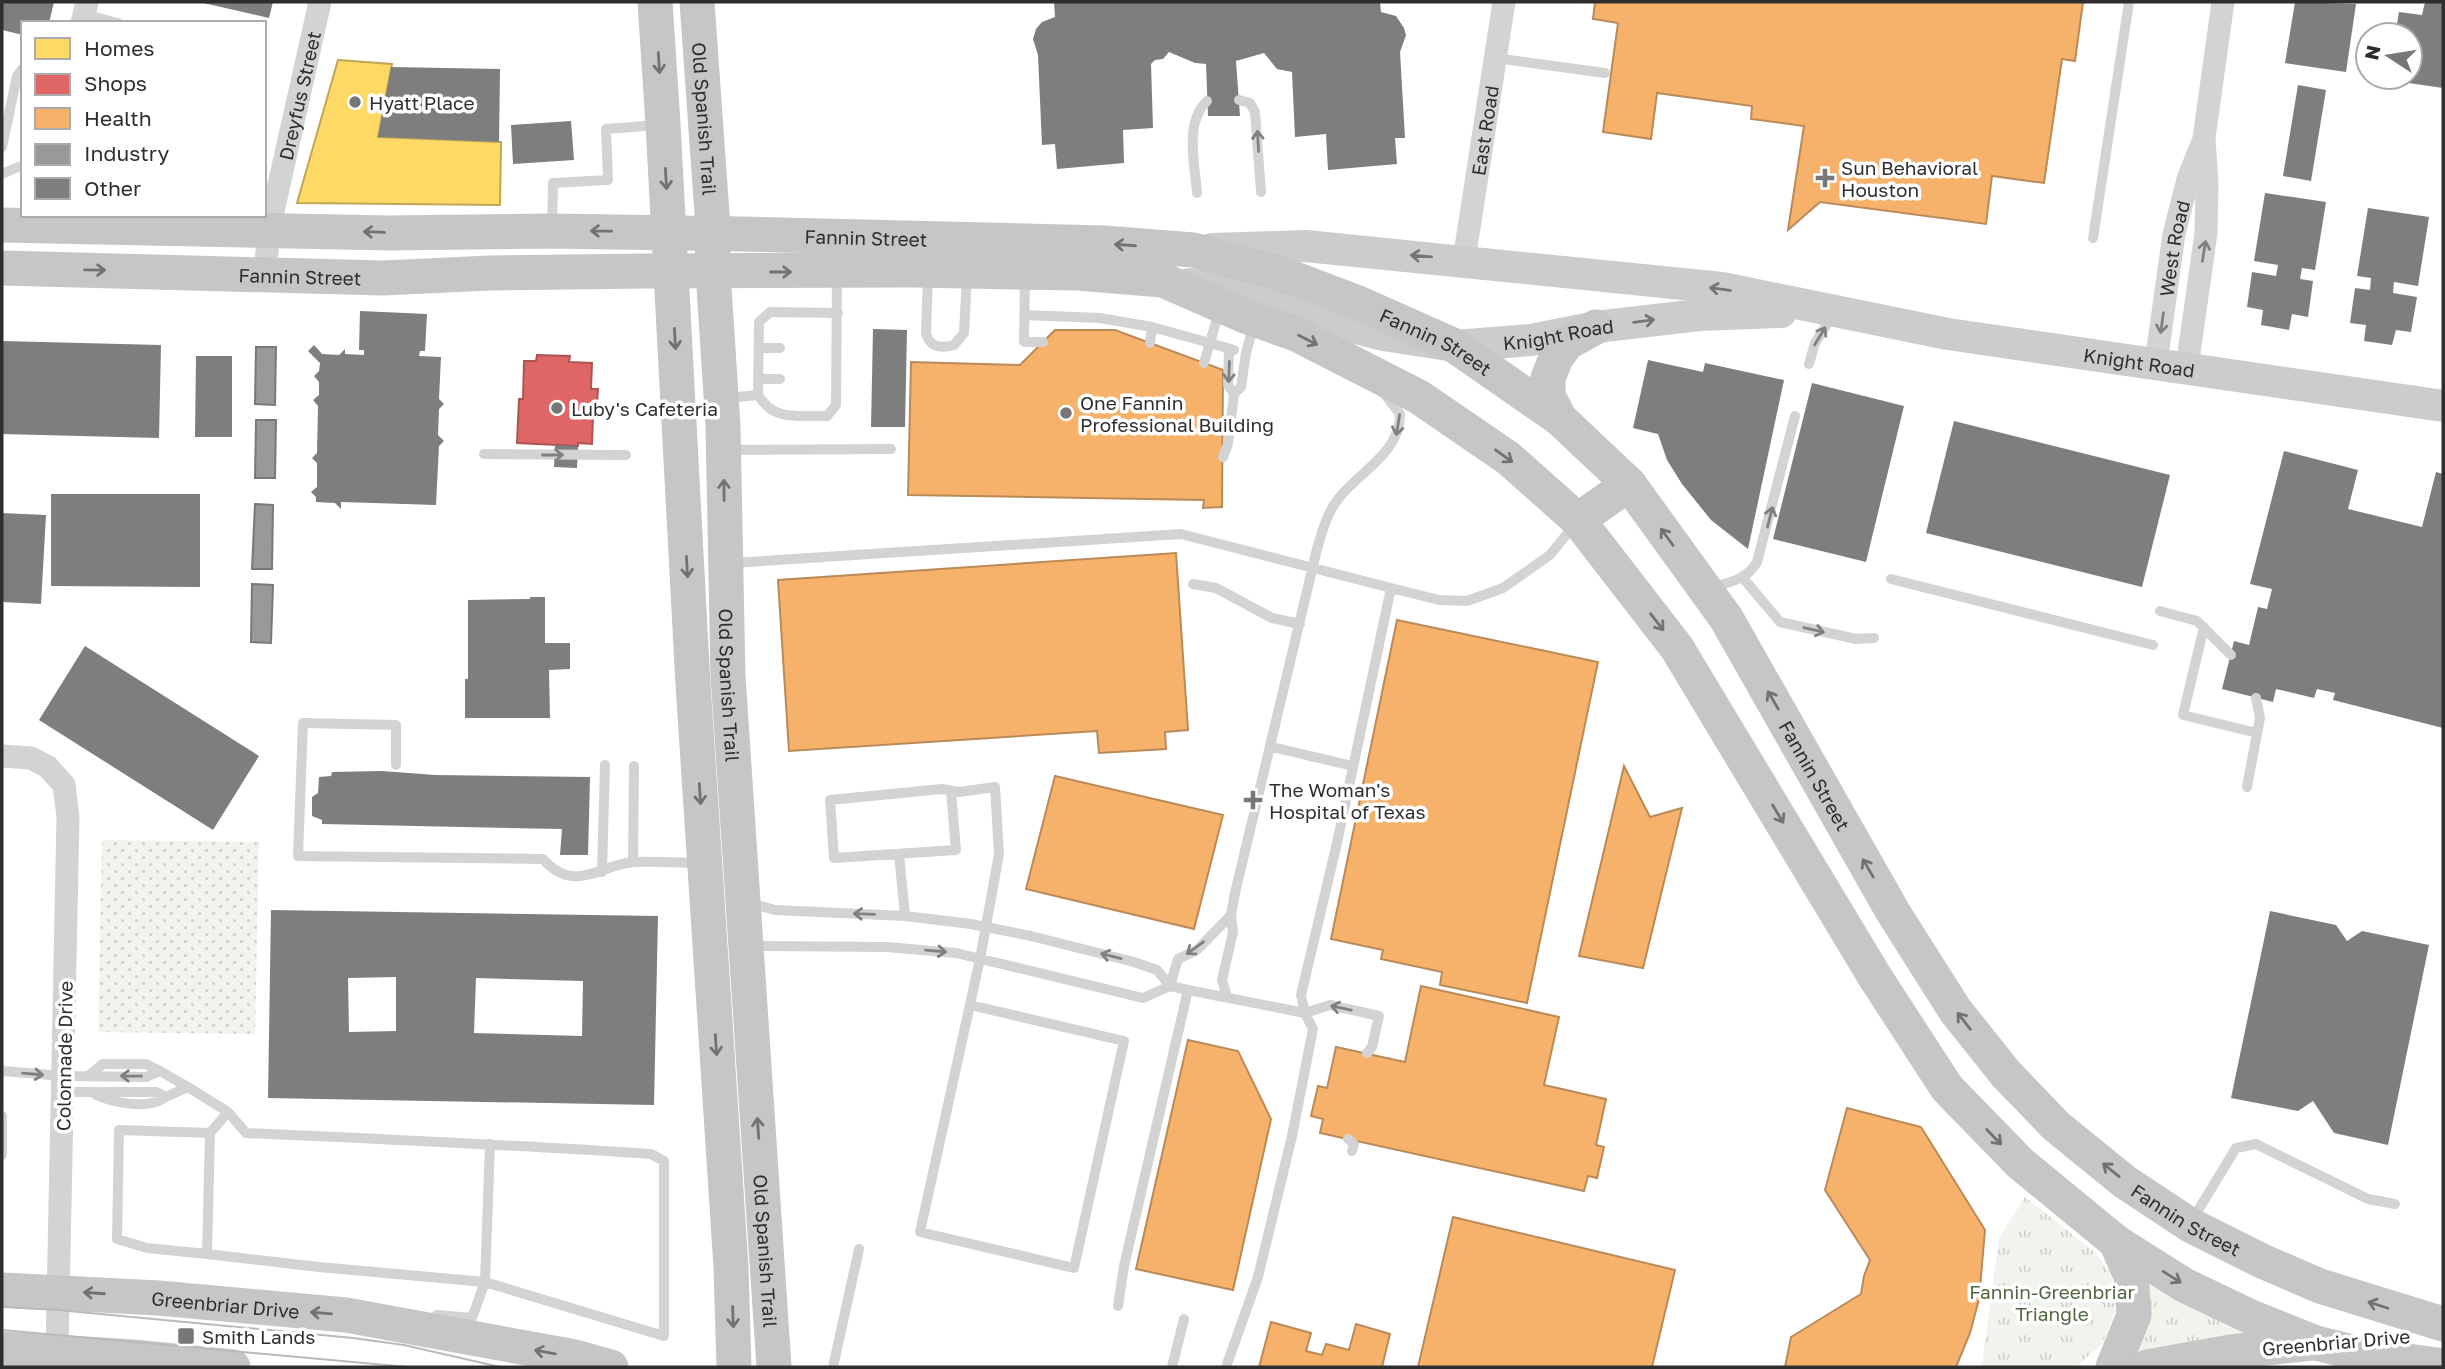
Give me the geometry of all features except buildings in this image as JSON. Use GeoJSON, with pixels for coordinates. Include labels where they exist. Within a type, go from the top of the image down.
{"type":"FeatureCollection","features":[{"type":"Feature","properties":{"kind":"main road","name":"Old Spanish Trail"},"geometry":{"type":"LineString","coordinates":[[654,2],[672,271],[693,684],[729,1232],[734,1367]]}},
{"type":"Feature","properties":{"kind":"main road","name":"Old Spanish Trail"},"geometry":{"type":"LineString","coordinates":[[697,2],[721,399],[729,680],[774,1367]]}},
{"type":"Feature","properties":{"kind":"main road","name":"Fannin Street"},"geometry":{"type":"LineString","coordinates":[[2,225],[37,220],[389,233],[552,231],[713,234],[1035,262],[1078,273],[1163,280],[1296,334],[1419,397],[1508,458],[1578,520],[1677,648],[1875,977],[1947,1088],[2020,1163],[2116,1242],[2184,1285],[2251,1317],[2316,1343],[2364,1355],[2443,1366]]}},
{"type":"Feature","properties":{"kind":"main road","name":"Fannin Street"},"geometry":{"type":"LineString","coordinates":[[14,268],[383,278],[490,273],[967,271],[1035,262],[1104,243],[1193,250],[1293,279],[1356,302],[1455,346],[1560,419],[1629,484],[1726,618],[1893,912],[1955,1010],[2006,1074],[2056,1126],[2125,1182],[2190,1225],[2320,1286],[2443,1324]]}},
{"type":"Feature","properties":{"kind":"main road"},"geometry":{"type":"LineString","coordinates":[[1560,419],[1548,396],[1548,379],[1556,358],[1567,343],[1596,327]]}},
{"type":"Feature","properties":{"kind":"main road"},"geometry":{"type":"LineString","coordinates":[[1578,520],[1629,484]]}},
{"type":"Feature","properties":{"kind":"main road"},"geometry":{"type":"LineString","coordinates":[[693,684],[729,680]]}},
{"type":"Feature","properties":{"kind":"main road"},"geometry":{"type":"LineString","coordinates":[[704,863],[724,888],[728,924],[746,947]]}},
{"type":"Feature","properties":{"kind":"main road"},"geometry":{"type":"LineString","coordinates":[[713,1008],[750,1007]]}},
{"type":"Feature","properties":{"kind":"main road"},"geometry":{"type":"LineString","coordinates":[[729,1232],[765,1228]]}},
{"type":"Feature","properties":{"kind":"main road"},"geometry":{"type":"LineString","coordinates":[[2113,1367],[2134,1315],[2132,1276],[2116,1242]]}},
{"type":"Feature","properties":{"kind":"main road","name":"Greenbriar Drive"},"geometry":{"type":"LineString","coordinates":[[2,1290],[159,1297],[346,1315],[575,1357],[611,1367]]}},
{"type":"Feature","properties":{"kind":"main road","name":"Greenbriar Drive"},"geometry":{"type":"LineString","coordinates":[[2147,1367],[2231,1352],[2375,1336],[2443,1335]]}},
{"type":"Feature","properties":{"kind":"main road"},"geometry":{"type":"LineString","coordinates":[[2,1349],[57,1351],[233,1367]]}},
{"type":"Feature","properties":{"kind":"street","name":"Dreyfus Street"},"geometry":{"type":"LineString","coordinates":[[265,274],[269,229],[320,2]]}},
{"type":"Feature","properties":{"kind":"street","name":"East Road"},"geometry":{"type":"LineString","coordinates":[[1464,260],[1504,2]]}},
{"type":"Feature","properties":{"kind":"street","name":"West Road"},"geometry":{"type":"LineString","coordinates":[[2156,363],[2180,206],[2204,138],[2223,2]]}},
{"type":"Feature","properties":{"kind":"street","name":"West Road"},"geometry":{"type":"LineString","coordinates":[[2187,367],[2206,233],[2204,138]]}},
{"type":"Feature","properties":{"kind":"street"},"geometry":{"type":"LineString","coordinates":[[14,268],[37,220]]}},
{"type":"Feature","properties":{"kind":"street","name":"Knight Road"},"geometry":{"type":"LineString","coordinates":[[1193,250],[1306,246],[1722,288],[1948,334],[2443,406]]}},
{"type":"Feature","properties":{"kind":"street","name":"Knight Road"},"geometry":{"type":"LineString","coordinates":[[1163,280],[1254,295],[1383,335],[1455,346],[1531,340],[1596,327],[1699,316],[1835,310]]}},
{"type":"Feature","properties":{"kind":"street","name":"Colonnade Drive"},"geometry":{"type":"LineString","coordinates":[[2,757],[32,758],[48,767],[64,785],[68,817],[57,1351]]}},
{"type":"Feature","properties":{"kind":"lane"},"geometry":{"type":"LineString","coordinates":[[2094,238],[2129,2]]}},
{"type":"Feature","properties":{"kind":"lane"},"geometry":{"type":"LineString","coordinates":[[84,13],[111,21]]}},
{"type":"Feature","properties":{"kind":"lane"},"geometry":{"type":"LineString","coordinates":[[1495,58],[1605,73]]}},
{"type":"Feature","properties":{"kind":"lane"},"geometry":{"type":"LineString","coordinates":[[2,147],[17,76],[21,71]]}},
{"type":"Feature","properties":{"kind":"lane"},"geometry":{"type":"LineString","coordinates":[[1239,100],[1250,103],[1255,112],[1261,192]]}},
{"type":"Feature","properties":{"kind":"lane"},"geometry":{"type":"LineString","coordinates":[[1197,193],[1193,133],[1199,109],[1207,101]]}},
{"type":"Feature","properties":{"kind":"lane"},"geometry":{"type":"LineString","coordinates":[[552,231],[553,183],[608,180],[606,129],[663,124]]}},
{"type":"Feature","properties":{"kind":"lane"},"geometry":{"type":"LineString","coordinates":[[2,174],[21,167]]}},
{"type":"Feature","properties":{"kind":"lane"},"geometry":{"type":"LineString","coordinates":[[1035,262],[1024,315],[1024,342],[1043,342]]}},
{"type":"Feature","properties":{"kind":"lane"},"geometry":{"type":"LineString","coordinates":[[928,271],[927,340],[931,344],[948,347],[954,345],[964,333],[967,271]]}},
{"type":"Feature","properties":{"kind":"lane"},"geometry":{"type":"LineString","coordinates":[[837,272],[838,313],[836,405],[827,416],[778,415],[765,407],[758,396],[759,322],[770,313],[838,313]]}},
{"type":"Feature","properties":{"kind":"lane"},"geometry":{"type":"LineString","coordinates":[[1204,363],[1220,305]]}},
{"type":"Feature","properties":{"kind":"lane"},"geometry":{"type":"LineString","coordinates":[[1809,363],[1815,343],[1835,310]]}},
{"type":"Feature","properties":{"kind":"lane"},"geometry":{"type":"LineString","coordinates":[[1024,315],[1100,318],[1152,327],[1246,353]]}},
{"type":"Feature","properties":{"kind":"lane"},"geometry":{"type":"LineString","coordinates":[[1234,394],[1241,387],[1255,319]]}},
{"type":"Feature","properties":{"kind":"lane"},"geometry":{"type":"LineString","coordinates":[[1150,342],[1152,327]]}},
{"type":"Feature","properties":{"kind":"lane"},"geometry":{"type":"LineString","coordinates":[[759,348],[780,348]]}},
{"type":"Feature","properties":{"kind":"lane"},"geometry":{"type":"LineString","coordinates":[[823,348],[837,349]]}},
{"type":"Feature","properties":{"kind":"lane"},"geometry":{"type":"LineString","coordinates":[[1223,457],[1228,444],[1234,394],[1228,384],[1229,349]]}},
{"type":"Feature","properties":{"kind":"lane"},"geometry":{"type":"LineString","coordinates":[[1227,998],[1222,980],[1233,932],[1231,915],[1323,527],[1337,500],[1394,442],[1400,421],[1400,414],[1364,369]]}},
{"type":"Feature","properties":{"kind":"lane"},"geometry":{"type":"LineString","coordinates":[[759,379],[780,379]]}},
{"type":"Feature","properties":{"kind":"lane"},"geometry":{"type":"LineString","coordinates":[[823,379],[836,379]]}},
{"type":"Feature","properties":{"kind":"lane"},"geometry":{"type":"LineString","coordinates":[[721,399],[758,396]]}},
{"type":"Feature","properties":{"kind":"lane"},"geometry":{"type":"LineString","coordinates":[[1705,590],[1743,578],[1751,572],[1762,550],[1795,416]]}},
{"type":"Feature","properties":{"kind":"lane"},"geometry":{"type":"LineString","coordinates":[[723,450],[891,449]]}},
{"type":"Feature","properties":{"kind":"lane"},"geometry":{"type":"LineString","coordinates":[[484,454],[626,455]]}},
{"type":"Feature","properties":{"kind":"lane"},"geometry":{"type":"LineString","coordinates":[[726,564],[1181,534],[1438,600],[1467,601],[1503,588],[1550,555],[1578,520]]}},
{"type":"Feature","properties":{"kind":"lane"},"geometry":{"type":"LineString","coordinates":[[1743,578],[1780,622],[1856,639],[1874,638]]}},
{"type":"Feature","properties":{"kind":"lane"},"geometry":{"type":"LineString","coordinates":[[1891,579],[2152,645]]}},
{"type":"Feature","properties":{"kind":"lane"},"geometry":{"type":"LineString","coordinates":[[1193,584],[1216,588],[1272,618],[1300,624]]}},
{"type":"Feature","properties":{"kind":"lane"},"geometry":{"type":"LineString","coordinates":[[1226,1367],[1258,1277],[1292,1136],[1312,1029],[1304,1013],[1301,995],[1391,588]]}},
{"type":"Feature","properties":{"kind":"lane"},"geometry":{"type":"LineString","coordinates":[[2160,611],[2197,621],[2231,655]]}},
{"type":"Feature","properties":{"kind":"lane"},"geometry":{"type":"LineString","coordinates":[[2204,627],[2183,715],[2258,733]]}},
{"type":"Feature","properties":{"kind":"lane"},"geometry":{"type":"LineString","coordinates":[[2246,787],[2260,718],[2256,698]]}},
{"type":"Feature","properties":{"kind":"lane"},"geometry":{"type":"LineString","coordinates":[[396,765],[396,725],[303,723],[298,856],[543,859],[549,866],[567,874],[590,876],[619,864],[633,862],[704,863]]}},
{"type":"Feature","properties":{"kind":"lane"},"geometry":{"type":"LineString","coordinates":[[1272,747],[1353,766]]}},
{"type":"Feature","properties":{"kind":"lane"},"geometry":{"type":"LineString","coordinates":[[602,872],[605,765]]}},
{"type":"Feature","properties":{"kind":"lane"},"geometry":{"type":"LineString","coordinates":[[633,862],[634,766]]}},
{"type":"Feature","properties":{"kind":"lane"},"geometry":{"type":"LineString","coordinates":[[951,791],[956,850],[834,858],[830,800],[942,789],[958,792],[995,786],[999,854],[980,959],[920,1232],[1073,1268],[1124,1041],[970,1005]]}},
{"type":"Feature","properties":{"kind":"lane"},"geometry":{"type":"LineString","coordinates":[[899,854],[905,916]]}},
{"type":"Feature","properties":{"kind":"lane"},"geometry":{"type":"LineString","coordinates":[[743,901],[775,910],[905,916],[986,927],[1146,966],[1157,970],[1170,986]]}},
{"type":"Feature","properties":{"kind":"lane"},"geometry":{"type":"LineString","coordinates":[[1170,986],[1178,959],[1197,950],[1231,915]]}},
{"type":"Feature","properties":{"kind":"lane"},"geometry":{"type":"LineString","coordinates":[[746,947],[887,947],[956,953],[1143,998],[1170,986],[1304,1013],[1330,1005],[1379,1016],[1371,1052]]}},
{"type":"Feature","properties":{"kind":"lane"},"geometry":{"type":"LineString","coordinates":[[1118,1306],[1124,1266],[1188,990]]}},
{"type":"Feature","properties":{"kind":"lane"},"geometry":{"type":"LineString","coordinates":[[63,1084],[88,1076],[146,1077],[160,1070],[228,1112],[246,1133],[651,1154],[664,1161],[664,1336],[485,1282],[147,1248],[117,1239],[119,1129],[210,1133]]}},
{"type":"Feature","properties":{"kind":"lane"},"geometry":{"type":"LineString","coordinates":[[2,1071],[87,1092],[156,1092],[166,1097],[188,1087]]}},
{"type":"Feature","properties":{"kind":"lane"},"geometry":{"type":"LineString","coordinates":[[207,1254],[210,1133],[228,1112]]}},
{"type":"Feature","properties":{"kind":"lane"},"geometry":{"type":"LineString","coordinates":[[2,1116],[2,1155]]}},
{"type":"Feature","properties":{"kind":"lane"},"geometry":{"type":"LineString","coordinates":[[413,1327],[433,1315],[472,1318],[485,1282],[490,1144]]}},
{"type":"Feature","properties":{"kind":"lane"},"geometry":{"type":"LineString","coordinates":[[2190,1225],[2236,1148],[2256,1144],[2368,1199],[2395,1204]]}},
{"type":"Feature","properties":{"kind":"lane"},"geometry":{"type":"LineString","coordinates":[[833,1367],[859,1249]]}},
{"type":"Feature","properties":{"kind":"lane"},"geometry":{"type":"LineString","coordinates":[[1171,1367],[1184,1319]]}},
{"type":"Feature","properties":{"kind":"green space"},"geometry":{"type":"Polygon","coordinates":[[[102,840],[259,842],[255,1034],[98,1032],[102,840]]]}},
{"type":"Feature","properties":{"kind":"green space","name":"Fannin-Greenbriar Triangle"},"geometry":{"type":"Polygon","coordinates":[[[2025,1197],[2096,1253],[2112,1276],[2115,1312],[2103,1343],[2077,1366],[1982,1365],[1999,1238],[2025,1197]]]}},
{"type":"Feature","properties":{"kind":"green space","name":"Fannin-Greenbriar Triangle"},"geometry":{"type":"Polygon","coordinates":[[[2143,1281],[2251,1329],[2250,1337],[2136,1360],[2143,1281]]]}},
{"type":"Feature","properties":{"kind":"tram line"},"geometry":{"type":"LineString","coordinates":[[2,1307],[353,1338],[404,1345],[500,1367]]}},
{"type":"Feature","properties":{"kind":"tram line"},"geometry":{"type":"LineString","coordinates":[[2,1330],[408,1367]]}},
{"type":"Feature","properties":{"kind":"place","name":"Hyatt Place"},"geometry":{"type":"Point","coordinates":[355,102]}},
{"type":"Feature","properties":{"kind":"place","name":"Sun Behavioral Houston"},"geometry":{"type":"Point","coordinates":[1825,178]}},
{"type":"Feature","properties":{"kind":"place","name":"Luby's Cafeteria"},"geometry":{"type":"Point","coordinates":[557,408]}},
{"type":"Feature","properties":{"kind":"place","name":"One Fannin Professional Building"},"geometry":{"type":"Point","coordinates":[1066,413]}},
{"type":"Feature","properties":{"kind":"place","name":"The Woman's Hospital of Texas"},"geometry":{"type":"Point","coordinates":[1253,800]}},
{"type":"Feature","properties":{"kind":"place","name":"Smith Lands"},"geometry":{"type":"Point","coordinates":[186,1336]}}]}
